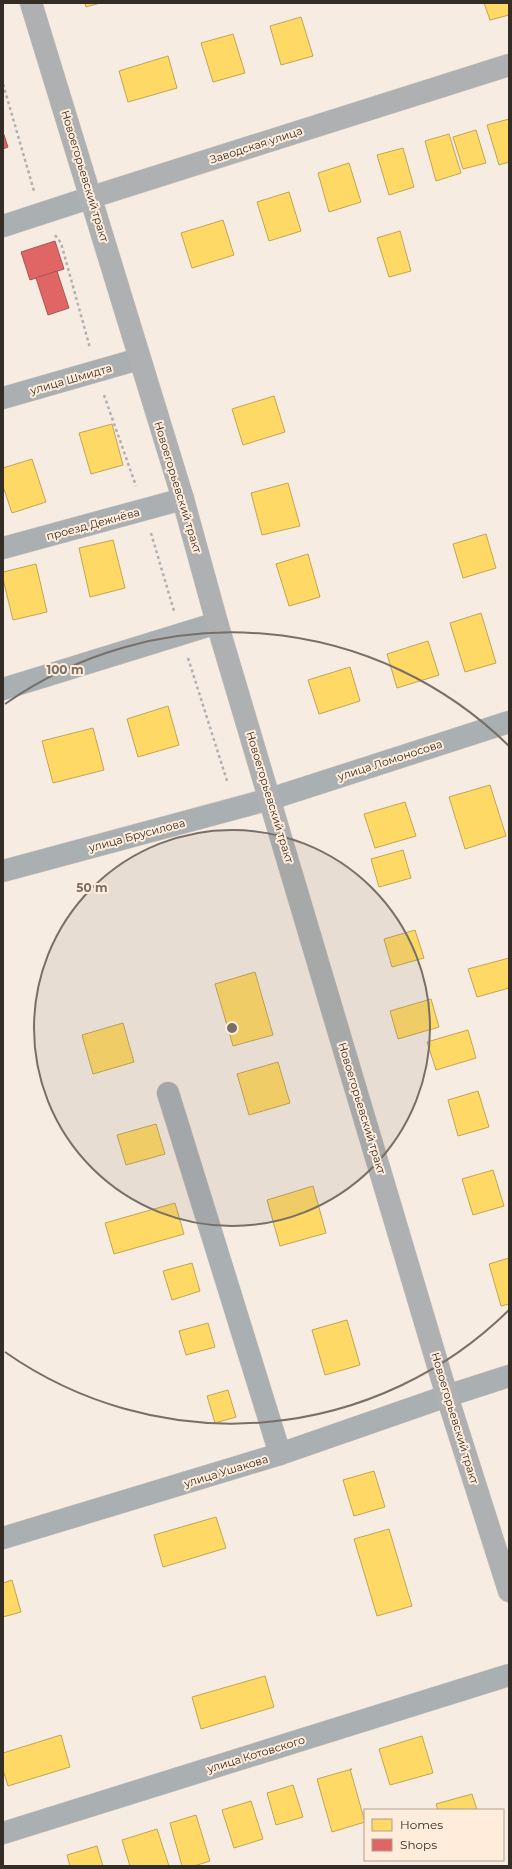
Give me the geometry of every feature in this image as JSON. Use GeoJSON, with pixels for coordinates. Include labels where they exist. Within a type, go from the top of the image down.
{"type":"FeatureCollection","features":[{"type":"Feature","properties":{"kind":"main road","name":"Новоегорьевский тракт"},"geometry":{"type":"LineString","coordinates":[[31,3],[92,197],[139,359],[183,499],[217,623],[447,1396],[509,1591]]}},
{"type":"Feature","properties":{"kind":"main road","name":"Заводская улица"},"geometry":{"type":"LineString","coordinates":[[92,197],[509,65]]}},
{"type":"Feature","properties":{"kind":"street","name":"Заводская улица"},"geometry":{"type":"LineString","coordinates":[[3,226],[92,197]]}},
{"type":"Feature","properties":{"kind":"street","name":"улица Шмидта"},"geometry":{"type":"LineString","coordinates":[[3,398],[139,359]]}},
{"type":"Feature","properties":{"kind":"street","name":"проезд Дежнёва"},"geometry":{"type":"LineString","coordinates":[[3,548],[183,499]]}},
{"type":"Feature","properties":{"kind":"street"},"geometry":{"type":"LineString","coordinates":[[3,689],[217,623]]}},
{"type":"Feature","properties":{"kind":"street","name":"улица Ломоносова"},"geometry":{"type":"LineString","coordinates":[[270,798],[509,722]]}},
{"type":"Feature","properties":{"kind":"street","name":"улица Брусилова"},"geometry":{"type":"LineString","coordinates":[[3,871],[270,798]]}},
{"type":"Feature","properties":{"kind":"street"},"geometry":{"type":"LineString","coordinates":[[168,1093],[280,1454]]}},
{"type":"Feature","properties":{"kind":"street","name":"улица Ушакова"},"geometry":{"type":"LineString","coordinates":[[3,1538],[280,1454],[509,1376]]}},
{"type":"Feature","properties":{"kind":"street","name":"улица Котовского"},"geometry":{"type":"LineString","coordinates":[[3,1833],[509,1675]]}},
{"type":"Feature","properties":{"kind":"path"},"geometry":{"type":"LineString","coordinates":[[3,84],[41,214]]}},
{"type":"Feature","properties":{"kind":"building: Homes"},"geometry":{"type":"Polygon","coordinates":[[[85,3],[100,3],[86,7],[85,3]]]}},
{"type":"Feature","properties":{"kind":"building: Homes"},"geometry":{"type":"Polygon","coordinates":[[[484,3],[509,3],[509,15],[490,20],[484,3]]]}},
{"type":"Feature","properties":{"kind":"building: Homes"},"geometry":{"type":"Polygon","coordinates":[[[301,17],[313,56],[281,65],[270,26],[301,17]]]}},
{"type":"Feature","properties":{"kind":"building: Homes"},"geometry":{"type":"Polygon","coordinates":[[[233,34],[245,73],[213,82],[201,43],[233,34]]]}},
{"type":"Feature","properties":{"kind":"building: Homes"},"geometry":{"type":"Polygon","coordinates":[[[168,56],[177,88],[128,102],[119,71],[168,56]]]}},
{"type":"Feature","properties":{"kind":"building: Homes"},"geometry":{"type":"Polygon","coordinates":[[[509,119],[509,162],[499,165],[487,125],[509,119]]]}},
{"type":"Feature","properties":{"kind":"building: Homes"},"geometry":{"type":"Polygon","coordinates":[[[476,130],[486,163],[463,169],[453,137],[476,130]]]}},
{"type":"Feature","properties":{"kind":"building: Homes"},"geometry":{"type":"Polygon","coordinates":[[[449,134],[461,173],[436,181],[425,141],[449,134]]]}},
{"type":"Feature","properties":{"kind":"building: Homes"},"geometry":{"type":"Polygon","coordinates":[[[403,148],[414,187],[389,195],[377,155],[403,148]]]}},
{"type":"Feature","properties":{"kind":"building: Homes"},"geometry":{"type":"Polygon","coordinates":[[[349,163],[361,202],[329,212],[318,173],[349,163]]]}},
{"type":"Feature","properties":{"kind":"building: Homes"},"geometry":{"type":"Polygon","coordinates":[[[289,192],[301,231],[269,241],[257,202],[289,192]]]}},
{"type":"Feature","properties":{"kind":"building: Homes"},"geometry":{"type":"Polygon","coordinates":[[[223,220],[234,255],[192,268],[181,233],[223,220]]]}},
{"type":"Feature","properties":{"kind":"building: Homes"},"geometry":{"type":"Polygon","coordinates":[[[400,231],[411,271],[389,277],[377,238],[400,231]]]}},
{"type":"Feature","properties":{"kind":"building: Homes"},"geometry":{"type":"Polygon","coordinates":[[[274,396],[285,432],[243,445],[232,409],[274,396]]]}},
{"type":"Feature","properties":{"kind":"building: Homes"},"geometry":{"type":"Polygon","coordinates":[[[112,424],[123,465],[91,474],[79,433],[112,424]]]}},
{"type":"Feature","properties":{"kind":"building: Homes"},"geometry":{"type":"Polygon","coordinates":[[[32,459],[46,502],[12,513],[3,486],[3,468],[32,459]]]}},
{"type":"Feature","properties":{"kind":"building: Homes"},"geometry":{"type":"Polygon","coordinates":[[[288,483],[300,526],[262,535],[251,493],[288,483]]]}},
{"type":"Feature","properties":{"kind":"building: Homes"},"geometry":{"type":"Polygon","coordinates":[[[486,534],[496,568],[463,578],[453,544],[486,534]]]}},
{"type":"Feature","properties":{"kind":"building: Homes"},"geometry":{"type":"Polygon","coordinates":[[[113,540],[125,588],[90,597],[79,548],[113,540]]]}},
{"type":"Feature","properties":{"kind":"building: Homes"},"geometry":{"type":"Polygon","coordinates":[[[308,554],[320,597],[289,606],[276,564],[308,554]]]}},
{"type":"Feature","properties":{"kind":"building: Homes"},"geometry":{"type":"Polygon","coordinates":[[[36,564],[47,612],[13,620],[3,579],[3,572],[36,564]]]}},
{"type":"Feature","properties":{"kind":"building: Homes"},"geometry":{"type":"Polygon","coordinates":[[[481,613],[496,663],[465,672],[450,623],[481,613]]]}},
{"type":"Feature","properties":{"kind":"building: Homes"},"geometry":{"type":"Polygon","coordinates":[[[428,641],[439,675],[397,688],[387,654],[428,641]]]}},
{"type":"Feature","properties":{"kind":"building: Homes"},"geometry":{"type":"Polygon","coordinates":[[[350,667],[360,701],[319,714],[308,680],[350,667]]]}},
{"type":"Feature","properties":{"kind":"building: Homes"},"geometry":{"type":"Polygon","coordinates":[[[168,706],[179,745],[138,757],[127,719],[168,706]]]}},
{"type":"Feature","properties":{"kind":"building: Homes"},"geometry":{"type":"Polygon","coordinates":[[[93,728],[104,770],[53,783],[42,741],[93,728]]]}},
{"type":"Feature","properties":{"kind":"building: Homes"},"geometry":{"type":"Polygon","coordinates":[[[490,785],[506,836],[465,849],[449,797],[490,785]]]}},
{"type":"Feature","properties":{"kind":"building: Homes"},"geometry":{"type":"Polygon","coordinates":[[[405,802],[416,836],[375,848],[364,814],[405,802]]]}},
{"type":"Feature","properties":{"kind":"building: Homes"},"geometry":{"type":"Polygon","coordinates":[[[403,850],[411,878],[379,887],[371,859],[403,850]]]}},
{"type":"Feature","properties":{"kind":"building: Homes"},"geometry":{"type":"Polygon","coordinates":[[[415,930],[424,958],[392,967],[384,939],[415,930]]]}},
{"type":"Feature","properties":{"kind":"building: Homes"},"geometry":{"type":"Polygon","coordinates":[[[509,958],[509,988],[477,997],[468,969],[509,958]]]}},
{"type":"Feature","properties":{"kind":"building: Homes"},"geometry":{"type":"Polygon","coordinates":[[[255,972],[273,1035],[233,1046],[215,984],[255,972]]]}},
{"type":"Feature","properties":{"kind":"building: Homes"},"geometry":{"type":"Polygon","coordinates":[[[431,999],[439,1027],[398,1039],[390,1011],[431,999]]]}},
{"type":"Feature","properties":{"kind":"building: Homes"},"geometry":{"type":"Polygon","coordinates":[[[123,1023],[134,1062],[93,1074],[82,1035],[123,1023]]]}},
{"type":"Feature","properties":{"kind":"building: Homes"},"geometry":{"type":"Polygon","coordinates":[[[468,1030],[476,1058],[436,1070],[427,1042],[468,1030]]]}},
{"type":"Feature","properties":{"kind":"building: Homes"},"geometry":{"type":"Polygon","coordinates":[[[278,1062],[290,1103],[249,1115],[237,1074],[278,1062]]]}},
{"type":"Feature","properties":{"kind":"building: Homes"},"geometry":{"type":"Polygon","coordinates":[[[478,1091],[489,1127],[458,1136],[448,1100],[478,1091]]]}},
{"type":"Feature","properties":{"kind":"building: Homes"},"geometry":{"type":"Polygon","coordinates":[[[156,1124],[165,1154],[126,1165],[117,1135],[156,1124]]]}},
{"type":"Feature","properties":{"kind":"building: Homes"},"geometry":{"type":"Polygon","coordinates":[[[493,1170],[504,1206],[473,1215],[462,1179],[493,1170]]]}},
{"type":"Feature","properties":{"kind":"building: Homes"},"geometry":{"type":"Polygon","coordinates":[[[313,1186],[326,1233],[280,1246],[267,1200],[313,1186]]]}},
{"type":"Feature","properties":{"kind":"building: Homes"},"geometry":{"type":"Polygon","coordinates":[[[175,1203],[184,1234],[114,1254],[105,1223],[175,1203]]]}},
{"type":"Feature","properties":{"kind":"building: Homes"},"geometry":{"type":"Polygon","coordinates":[[[509,1258],[509,1304],[501,1306],[489,1264],[509,1258]]]}},
{"type":"Feature","properties":{"kind":"building: Homes"},"geometry":{"type":"Polygon","coordinates":[[[192,1263],[200,1291],[172,1300],[163,1271],[192,1263]]]}},
{"type":"Feature","properties":{"kind":"building: Homes"},"geometry":{"type":"Polygon","coordinates":[[[347,1320],[360,1365],[325,1375],[312,1330],[347,1320]]]}},
{"type":"Feature","properties":{"kind":"building: Homes"},"geometry":{"type":"Polygon","coordinates":[[[208,1323],[215,1347],[186,1355],[179,1331],[208,1323]]]}},
{"type":"Feature","properties":{"kind":"building: Homes"},"geometry":{"type":"Polygon","coordinates":[[[228,1390],[236,1417],[215,1423],[207,1396],[228,1390]]]}},
{"type":"Feature","properties":{"kind":"building: Homes"},"geometry":{"type":"Polygon","coordinates":[[[374,1471],[385,1507],[354,1516],[343,1480],[374,1471]]]}},
{"type":"Feature","properties":{"kind":"building: Homes"},"geometry":{"type":"Polygon","coordinates":[[[216,1517],[226,1548],[163,1567],[154,1535],[216,1517]]]}},
{"type":"Feature","properties":{"kind":"building: Homes"},"geometry":{"type":"Polygon","coordinates":[[[389,1529],[412,1606],[377,1616],[354,1539],[389,1529]]]}},
{"type":"Feature","properties":{"kind":"building: Homes"},"geometry":{"type":"Polygon","coordinates":[[[12,1580],[21,1612],[3,1617],[3,1583],[12,1580]]]}},
{"type":"Feature","properties":{"kind":"building: Homes"},"geometry":{"type":"Polygon","coordinates":[[[265,1676],[274,1707],[201,1729],[192,1697],[265,1676]]]}},
{"type":"Feature","properties":{"kind":"building: Homes"},"geometry":{"type":"Polygon","coordinates":[[[61,1735],[70,1767],[8,1786],[3,1770],[3,1753],[61,1735]]]}},
{"type":"Feature","properties":{"kind":"building: Homes"},"geometry":{"type":"Polygon","coordinates":[[[422,1736],[433,1773],[390,1785],[379,1749],[422,1736]]]}},
{"type":"Feature","properties":{"kind":"building: Homes"},"geometry":{"type":"Polygon","coordinates":[[[350,1770],[364,1822],[332,1832],[317,1779],[350,1770]]]}},
{"type":"Feature","properties":{"kind":"building: Homes"},"geometry":{"type":"Polygon","coordinates":[[[293,1785],[303,1817],[276,1825],[267,1793],[293,1785]]]}},
{"type":"Feature","properties":{"kind":"building: Homes"},"geometry":{"type":"Polygon","coordinates":[[[472,1794],[477,1809],[438,1809],[436,1804],[472,1794]]]}},
{"type":"Feature","properties":{"kind":"building: Homes"},"geometry":{"type":"Polygon","coordinates":[[[251,1801],[263,1839],[234,1848],[222,1810],[251,1801]]]}},
{"type":"Feature","properties":{"kind":"building: Homes"},"geometry":{"type":"Polygon","coordinates":[[[196,1815],[210,1861],[194,1866],[182,1866],[170,1823],[196,1815]]]}},
{"type":"Feature","properties":{"kind":"building: Homes"},"geometry":{"type":"Polygon","coordinates":[[[157,1829],[169,1866],[130,1866],[122,1840],[157,1829]]]}},
{"type":"Feature","properties":{"kind":"building: Homes"},"geometry":{"type":"Polygon","coordinates":[[[97,1846],[103,1866],[70,1866],[67,1855],[97,1846]]]}},
{"type":"Feature","properties":{"kind":"building: Shops"},"geometry":{"type":"Polygon","coordinates":[[[3,132],[8,147],[3,149],[3,132]]]}},
{"type":"Feature","properties":{"kind":"building: Shops"},"geometry":{"type":"Polygon","coordinates":[[[55,241],[64,269],[30,280],[21,252],[55,241]]]}},
{"type":"Feature","properties":{"kind":"building: Shops"},"geometry":{"type":"Polygon","coordinates":[[[57,271],[69,308],[48,315],[36,278],[57,271]]]}}]}
